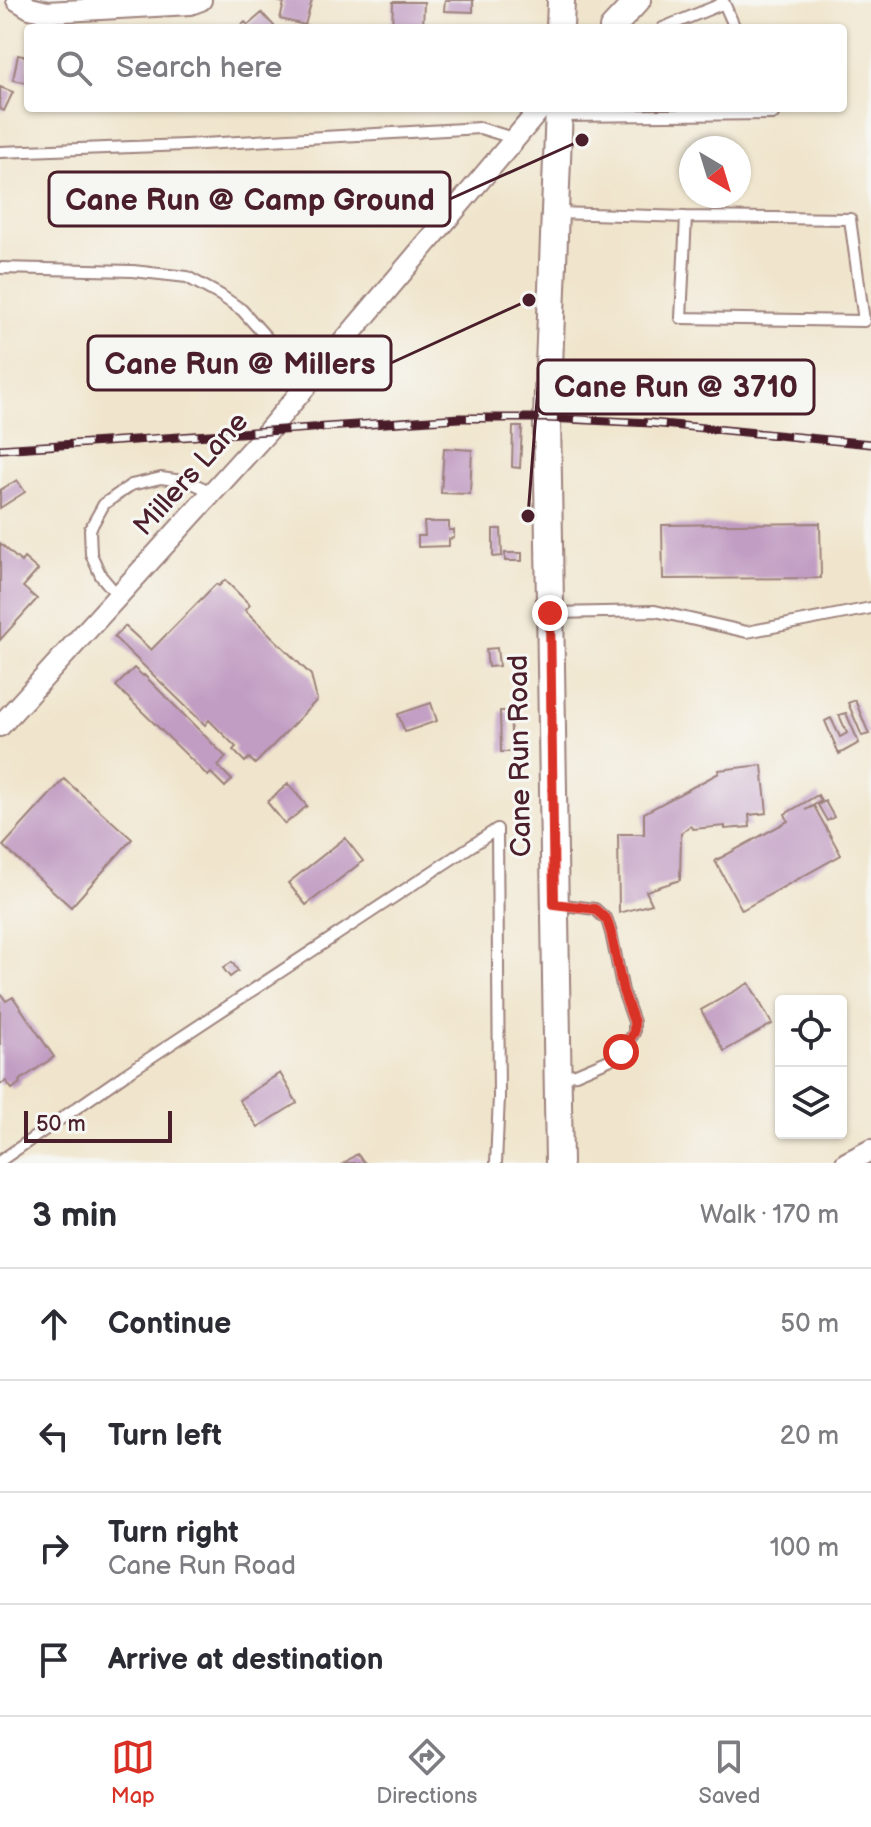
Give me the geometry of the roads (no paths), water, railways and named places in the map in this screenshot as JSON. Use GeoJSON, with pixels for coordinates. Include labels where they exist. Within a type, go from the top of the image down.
{"type":"FeatureCollection","features":[{"type":"Feature","properties":{"kind":"main road"},"geometry":{"type":"LineString","coordinates":[[560,24],[561,0]]}},
{"type":"Feature","properties":{"kind":"main road","name":"Cane Run Road"},"geometry":{"type":"LineString","coordinates":[[553,112],[555,213],[547,418],[559,1163]]}},
{"type":"Feature","properties":{"kind":"street"},"geometry":{"type":"LineString","coordinates":[[17,0],[30,8],[47,12],[190,4],[201,0]]}},
{"type":"Feature","properties":{"kind":"street"},"geometry":{"type":"LineString","coordinates":[[616,24],[638,0]]}},
{"type":"Feature","properties":{"kind":"street","name":"Millers Lane"},"geometry":{"type":"LineString","coordinates":[[0,726],[308,384],[516,139],[552,112]]}},
{"type":"Feature","properties":{"kind":"street"},"geometry":{"type":"LineString","coordinates":[[846,1163],[871,1150]]}},
{"type":"Feature","properties":{"kind":"lane"},"geometry":{"type":"LineString","coordinates":[[672,24],[723,2],[733,24]]}},
{"type":"Feature","properties":{"kind":"lane"},"geometry":{"type":"LineString","coordinates":[[626,112],[772,112]]}},
{"type":"Feature","properties":{"kind":"lane"},"geometry":{"type":"LineString","coordinates":[[0,152],[480,128],[516,139]]}},
{"type":"Feature","properties":{"kind":"lane"},"geometry":{"type":"LineString","coordinates":[[555,213],[850,219],[864,321],[681,318],[686,217]]}},
{"type":"Feature","properties":{"kind":"lane"},"geometry":{"type":"LineString","coordinates":[[0,268],[133,271],[187,277],[242,310],[308,384]]}},
{"type":"Feature","properties":{"kind":"lane"},"geometry":{"type":"LineString","coordinates":[[118,596],[101,576],[91,554],[90,529],[104,504],[131,485],[161,478],[190,482],[212,492]]}},
{"type":"Feature","properties":{"kind":"lane"},"geometry":{"type":"LineString","coordinates":[[550,613],[655,611],[747,632],[871,608]]}},
{"type":"Feature","properties":{"kind":"lane"},"geometry":{"type":"LineString","coordinates":[[0,1161],[124,1075],[497,829],[499,1097],[496,1163]]}},
{"type":"Feature","properties":{"kind":"lane"},"geometry":{"type":"LineString","coordinates":[[554,904],[595,909],[607,920],[623,991],[634,1022],[634,1033],[621,1052],[576,1074],[557,1076]]}},
{"type":"Feature","properties":{"kind":"railway"},"geometry":{"type":"LineString","coordinates":[[0,449],[460,418],[651,423],[871,444]]}},
{"type":"Feature","properties":{"kind":"place","name":"Cane Run @ Camp Ground"},"geometry":{"type":"Point","coordinates":[582,140]}},
{"type":"Feature","properties":{"kind":"place","name":"Cane Run @ Millers"},"geometry":{"type":"Point","coordinates":[529,300]}},
{"type":"Feature","properties":{"kind":"place","name":"Cane Run @ 3710"},"geometry":{"type":"Point","coordinates":[528,516]}}]}
